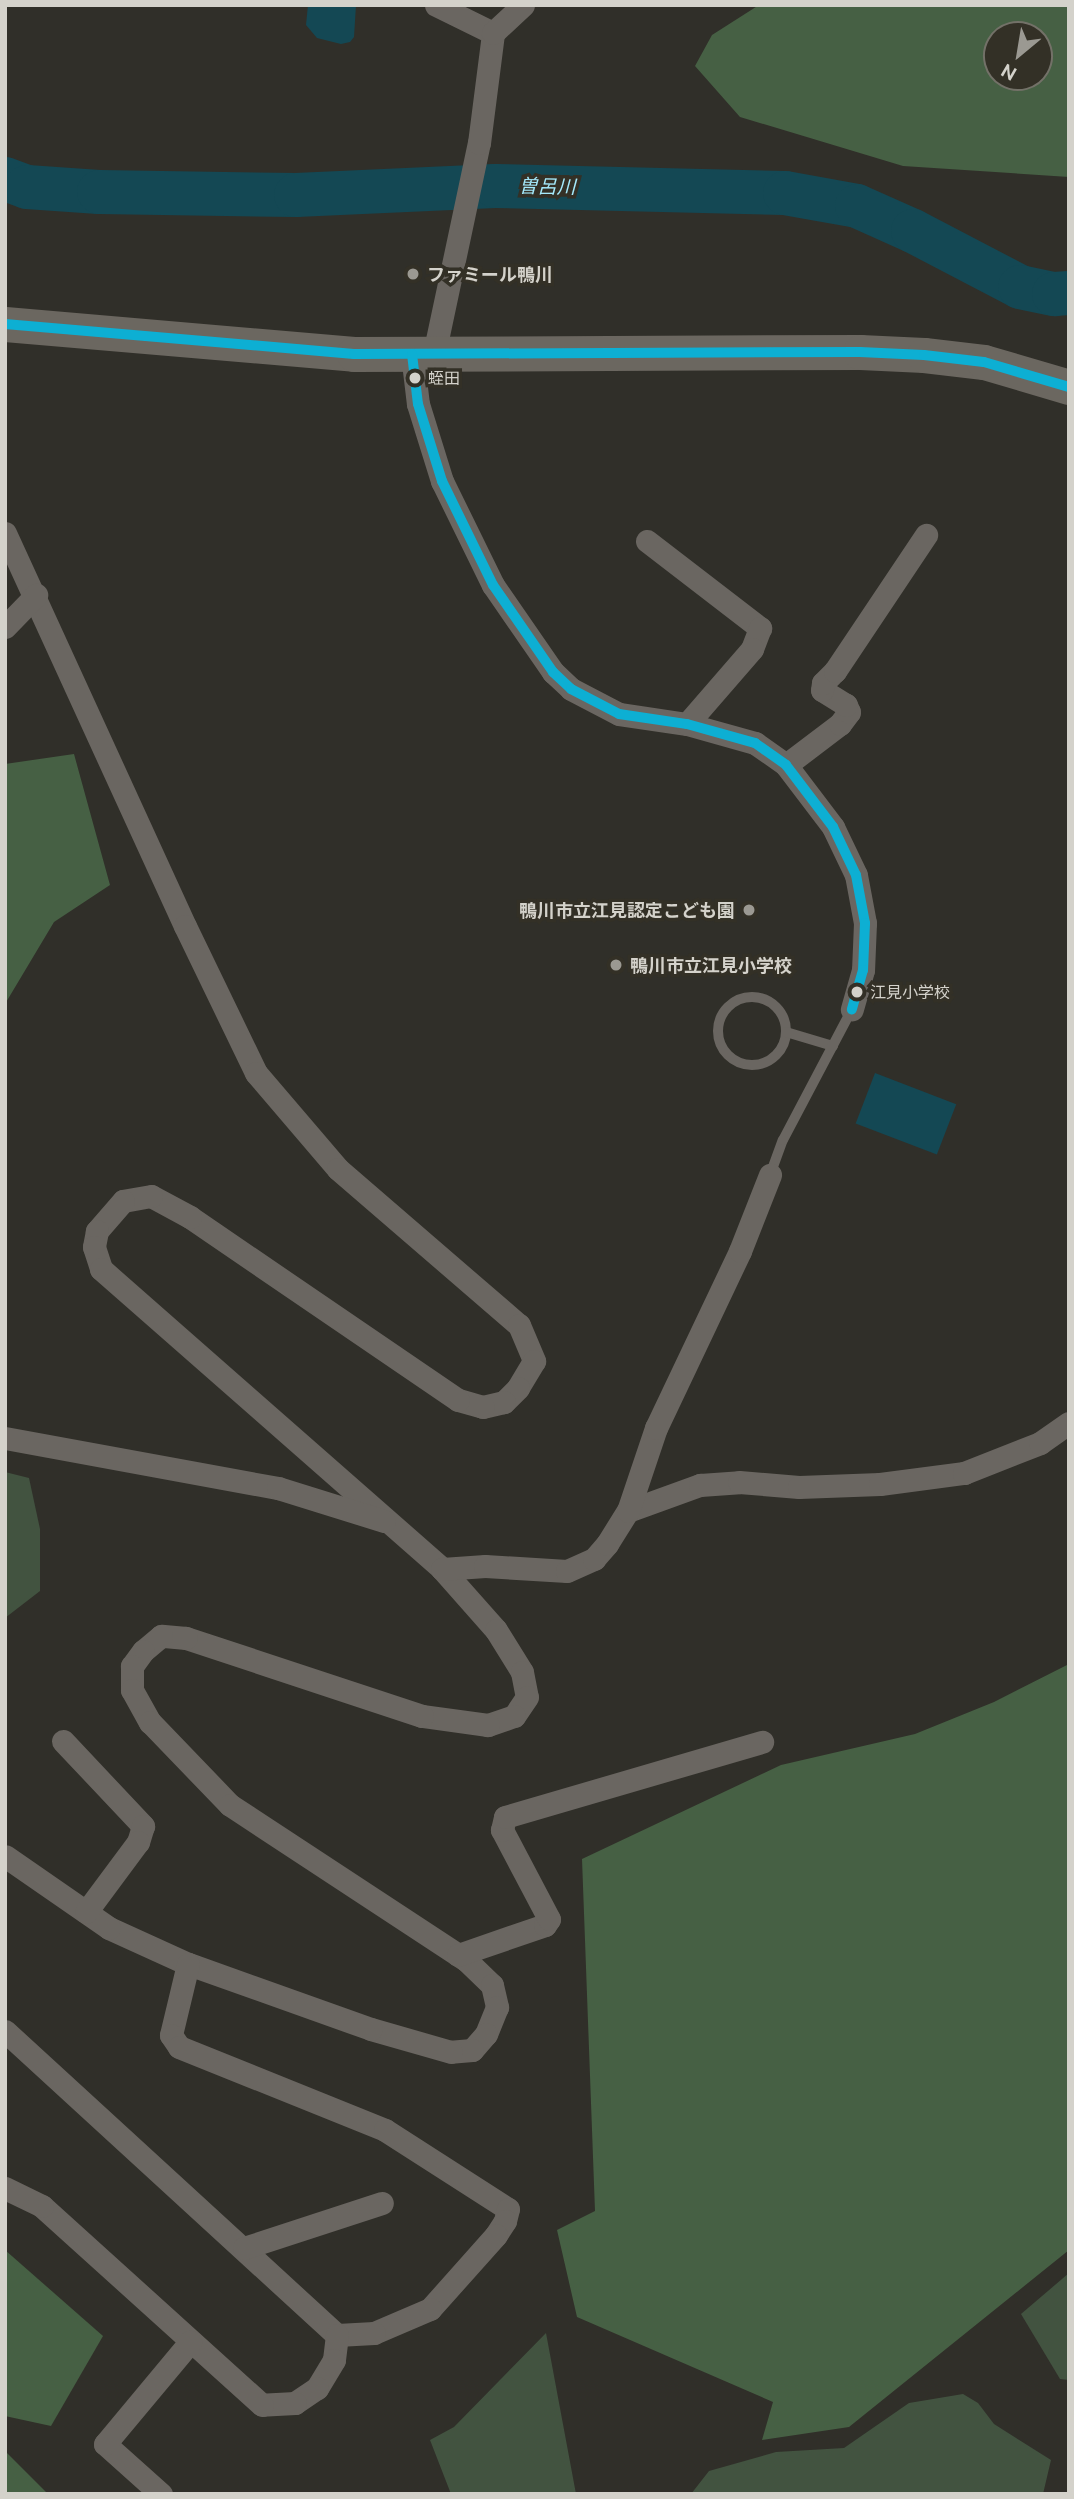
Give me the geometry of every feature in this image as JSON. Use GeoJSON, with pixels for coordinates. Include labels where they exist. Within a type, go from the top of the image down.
{"type":"FeatureCollection","features":[{"type":"Feature","properties":{"kind":"main road"},"geometry":{"type":"LineString","coordinates":[[5,324],[354,354],[860,352],[924,355],[984,362],[1069,387]]}},
{"type":"Feature","properties":{"kind":"street"},"geometry":{"type":"LineString","coordinates":[[436,5],[494,33]]}},
{"type":"Feature","properties":{"kind":"street"},"geometry":{"type":"LineString","coordinates":[[523,5],[494,33],[473,173],[423,354],[418,404],[442,481],[492,585],[540,656],[571,689],[606,709],[651,721],[687,724],[755,743],[786,765],[833,827],[856,874],[864,912],[866,947],[852,1009]]}},
{"type":"Feature","properties":{"kind":"street"},"geometry":{"type":"LineString","coordinates":[[5,533],[36,595],[185,926],[256,1073],[338,1169],[519,1325],[534,1361],[518,1388],[504,1402],[482,1406],[458,1400],[190,1217],[151,1196],[123,1201],[97,1231],[94,1247],[102,1269],[442,1569],[496,1630],[523,1672],[527,1697],[514,1716],[488,1725],[422,1716],[186,1638],[161,1636],[143,1651],[132,1666],[132,1690],[150,1721],[230,1805],[458,1955],[492,1985],[497,2007],[486,2034],[471,2050],[451,2052],[371,2029],[188,1964],[109,1927],[5,1856]]}},
{"type":"Feature","properties":{"kind":"street"},"geometry":{"type":"LineString","coordinates":[[786,765],[840,724],[849,712],[846,705],[822,690],[823,683],[835,671],[926,535]]}},
{"type":"Feature","properties":{"kind":"street"},"geometry":{"type":"LineString","coordinates":[[647,541],[760,628],[752,649],[687,724]]}},
{"type":"Feature","properties":{"kind":"street"},"geometry":{"type":"LineString","coordinates":[[5,627],[36,595]]}},
{"type":"Feature","properties":{"kind":"street"},"geometry":{"type":"LineString","coordinates":[[442,1569],[485,1566],[567,1571],[594,1559],[607,1545],[628,1511],[656,1429],[740,1251],[770,1175]]}},
{"type":"Feature","properties":{"kind":"street"},"geometry":{"type":"LineString","coordinates":[[628,1511],[700,1485],[739,1482],[799,1487],[880,1484],[964,1473],[1040,1443],[1069,1423]]}},
{"type":"Feature","properties":{"kind":"street"},"geometry":{"type":"LineString","coordinates":[[5,1438],[278,1488],[394,1524]]}},
{"type":"Feature","properties":{"kind":"street"},"geometry":{"type":"LineString","coordinates":[[62,1741],[143,1826],[138,1842],[86,1912]]}},
{"type":"Feature","properties":{"kind":"street"},"geometry":{"type":"LineString","coordinates":[[458,1955],[545,1926],[549,1919],[502,1830],[505,1817],[762,1742]]}},
{"type":"Feature","properties":{"kind":"street"},"geometry":{"type":"LineString","coordinates":[[5,2031],[337,2335],[374,2333],[430,2309],[496,2235],[505,2221],[508,2209],[385,2130],[179,2047],[171,2035],[188,1964]]}},
{"type":"Feature","properties":{"kind":"street"},"geometry":{"type":"LineString","coordinates":[[5,2188],[41,2206],[262,2404],[295,2403],[317,2388],[334,2360],[337,2335]]}},
{"type":"Feature","properties":{"kind":"street"},"geometry":{"type":"LineString","coordinates":[[244,2248],[382,2203]]}},
{"type":"Feature","properties":{"kind":"street"},"geometry":{"type":"LineString","coordinates":[[161,2494],[105,2444],[190,2342]]}},
{"type":"Feature","properties":{"kind":"lane"},"geometry":{"type":"LineString","coordinates":[[755,997],[778,1009],[786,1032],[784,1043],[775,1056],[766,1062],[750,1065],[740,1063],[726,1053],[719,1038],[721,1018],[730,1005],[755,997]]}},
{"type":"Feature","properties":{"kind":"lane"},"geometry":{"type":"LineString","coordinates":[[770,1175],[783,1140],[852,1009]]}},
{"type":"Feature","properties":{"kind":"lane"},"geometry":{"type":"LineString","coordinates":[[786,1032],[833,1046]]}},
{"type":"Feature","properties":{"kind":"green space"},"geometry":{"type":"Polygon","coordinates":[[[759,5],[1069,5],[1069,177],[903,166],[740,117],[695,66],[712,35],[759,5]]]}},
{"type":"Feature","properties":{"kind":"green space"},"geometry":{"type":"Polygon","coordinates":[[[74,754],[110,885],[54,922],[5,1004],[5,764],[74,754]]]}},
{"type":"Feature","properties":{"kind":"green space"},"geometry":{"type":"Polygon","coordinates":[[[5,1472],[29,1478],[40,1529],[40,1591],[5,1618],[5,1472]]]}},
{"type":"Feature","properties":{"kind":"green space"},"geometry":{"type":"Polygon","coordinates":[[[1069,1664],[1069,2250],[849,2427],[762,2440],[773,2402],[577,2317],[557,2230],[595,2211],[582,1859],[781,1765],[915,1734],[994,1702],[1069,1664]]]}},
{"type":"Feature","properties":{"kind":"green space"},"geometry":{"type":"Polygon","coordinates":[[[5,2250],[103,2336],[51,2426],[5,2416],[5,2250]]]}},
{"type":"Feature","properties":{"kind":"green space"},"geometry":{"type":"Polygon","coordinates":[[[1069,2273],[1069,2380],[1060,2379],[1021,2314],[1069,2273]]]}},
{"type":"Feature","properties":{"kind":"green space"},"geometry":{"type":"Polygon","coordinates":[[[546,2333],[576,2494],[451,2494],[430,2440],[454,2427],[546,2333]]]}},
{"type":"Feature","properties":{"kind":"green space"},"geometry":{"type":"Polygon","coordinates":[[[963,2394],[978,2403],[994,2424],[1051,2460],[1043,2494],[691,2494],[709,2471],[776,2452],[844,2448],[909,2403],[963,2394]]]}},
{"type":"Feature","properties":{"kind":"green space"},"geometry":{"type":"Polygon","coordinates":[[[5,2451],[48,2494],[5,2494],[5,2451]]]}},
{"type":"Feature","properties":{"kind":"water"},"geometry":{"type":"Polygon","coordinates":[[[308,5],[356,5],[354,37],[350,42],[341,44],[317,38],[306,25],[308,5]]]}},
{"type":"Feature","properties":{"kind":"water"},"geometry":{"type":"Polygon","coordinates":[[[875,1073],[956,1104],[937,1155],[856,1123],[875,1073]]]}},
{"type":"Feature","properties":{"kind":"waterway","name":"曽呂川"},"geometry":{"type":"LineString","coordinates":[[5,179],[27,187],[99,192],[296,195],[495,186],[785,193],[857,206],[913,231],[1020,287],[1054,294],[1069,293]]}},
{"type":"Feature","properties":{"kind":"transit line"},"geometry":{"type":"LineString","coordinates":[[5,324],[354,354],[860,352],[924,355],[984,362],[1069,387]]}},
{"type":"Feature","properties":{"kind":"transit line"},"geometry":{"type":"LineString","coordinates":[[412,354],[418,404],[442,481],[493,585],[553,672],[571,689],[619,714],[687,724],[755,743],[786,765],[833,827],[856,875],[865,923],[863,970],[852,1009]]}},
{"type":"Feature","properties":{"kind":"place","name":"ファミール鴨川"},"geometry":{"type":"Point","coordinates":[413,274]}},
{"type":"Feature","properties":{"kind":"place","name":"蛭田"},"geometry":{"type":"Point","coordinates":[415,378]}},
{"type":"Feature","properties":{"kind":"place","name":"鴨川市立江見認定こども園"},"geometry":{"type":"Point","coordinates":[749,910]}},
{"type":"Feature","properties":{"kind":"place","name":"鴨川市立江見小学校"},"geometry":{"type":"Point","coordinates":[616,965]}},
{"type":"Feature","properties":{"kind":"place","name":"江見小学校"},"geometry":{"type":"Point","coordinates":[857,992]}}]}
